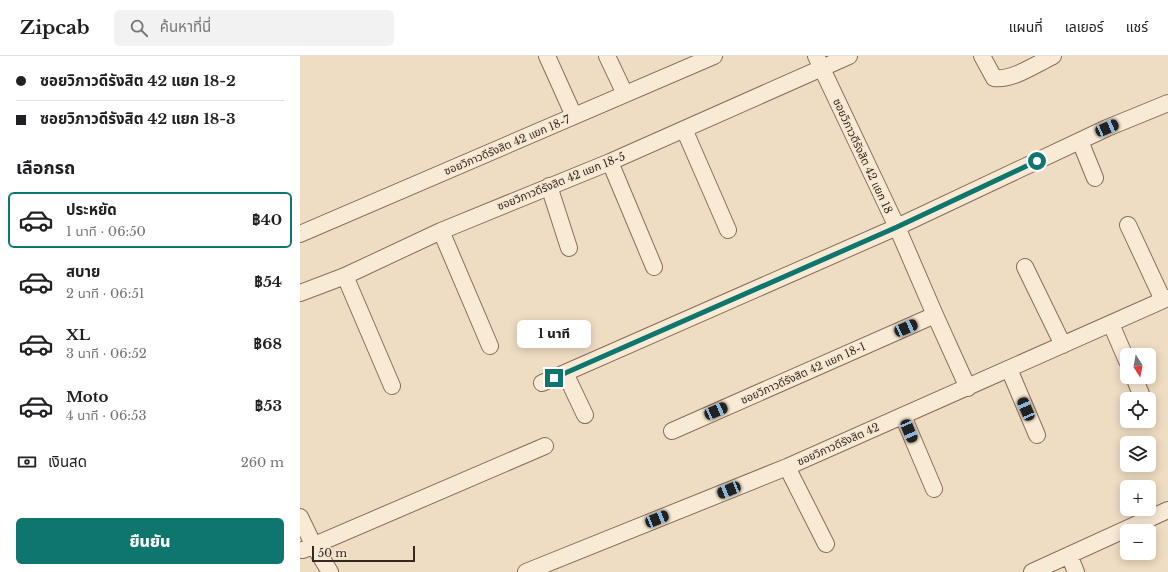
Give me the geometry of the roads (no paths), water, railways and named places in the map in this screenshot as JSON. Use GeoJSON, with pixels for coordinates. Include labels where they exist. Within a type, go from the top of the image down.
{"type":"FeatureCollection","features":[{"type":"Feature","properties":{"kind":"street"},"geometry":{"type":"LineString","coordinates":[[547,56],[574,116]]}},
{"type":"Feature","properties":{"kind":"street"},"geometry":{"type":"LineString","coordinates":[[607,56],[625,94]]}},
{"type":"Feature","properties":{"kind":"street","name":"ซอยวิภาวดีรังสิต 42 แยก 18-7"},"geometry":{"type":"LineString","coordinates":[[300,234],[714,56]]}},
{"type":"Feature","properties":{"kind":"street","name":"ซอยวิภาวดีรังสิต 42 แยก 18-5"},"geometry":{"type":"LineString","coordinates":[[300,293],[345,276],[441,231],[610,162],[684,129],[819,63],[850,56]]}},
{"type":"Feature","properties":{"kind":"street"},"geometry":{"type":"LineString","coordinates":[[982,56],[994,78],[1001,79],[1012,76],[1053,56]]}},
{"type":"Feature","properties":{"kind":"street","name":"ซอยวิภาวดีรังสิต 42 แยก 18"},"geometry":{"type":"LineString","coordinates":[[819,63],[897,227],[968,388]]}},
{"type":"Feature","properties":{"kind":"street"},"geometry":{"type":"LineString","coordinates":[[542,384],[897,227],[1080,141],[1168,103]]}},
{"type":"Feature","properties":{"kind":"street"},"geometry":{"type":"LineString","coordinates":[[684,129],[728,230]]}},
{"type":"Feature","properties":{"kind":"street"},"geometry":{"type":"LineString","coordinates":[[1080,141],[1095,178]]}},
{"type":"Feature","properties":{"kind":"street"},"geometry":{"type":"LineString","coordinates":[[610,162],[654,266]]}},
{"type":"Feature","properties":{"kind":"street"},"geometry":{"type":"LineString","coordinates":[[549,186],[569,248]]}},
{"type":"Feature","properties":{"kind":"street"},"geometry":{"type":"LineString","coordinates":[[1128,225],[1166,299]]}},
{"type":"Feature","properties":{"kind":"street"},"geometry":{"type":"LineString","coordinates":[[441,231],[490,346]]}},
{"type":"Feature","properties":{"kind":"street"},"geometry":{"type":"LineString","coordinates":[[1025,267],[1063,345]]}},
{"type":"Feature","properties":{"kind":"street"},"geometry":{"type":"LineString","coordinates":[[345,276],[392,386]]}},
{"type":"Feature","properties":{"kind":"street","name":"ซอยวิภาวดีรังสิต 42"},"geometry":{"type":"LineString","coordinates":[[526,572],[787,467],[1166,299]]}},
{"type":"Feature","properties":{"kind":"street","name":"ซอยวิภาวดีรังสิต 42 แยก 18-1"},"geometry":{"type":"LineString","coordinates":[[672,430],[935,315]]}},
{"type":"Feature","properties":{"kind":"street"},"geometry":{"type":"LineString","coordinates":[[1111,324],[1121,348]]}},
{"type":"Feature","properties":{"kind":"street"},"geometry":{"type":"LineString","coordinates":[[1009,369],[1037,435]]}},
{"type":"Feature","properties":{"kind":"street"},"geometry":{"type":"LineString","coordinates":[[565,373],[585,415]]}},
{"type":"Feature","properties":{"kind":"street"},"geometry":{"type":"LineString","coordinates":[[903,416],[934,489]]}},
{"type":"Feature","properties":{"kind":"street"},"geometry":{"type":"LineString","coordinates":[[308,548],[545,446]]}},
{"type":"Feature","properties":{"kind":"street"},"geometry":{"type":"LineString","coordinates":[[787,467],[826,544]]}},
{"type":"Feature","properties":{"kind":"street"},"geometry":{"type":"LineString","coordinates":[[1032,572],[1168,510]]}},
{"type":"Feature","properties":{"kind":"street"},"geometry":{"type":"LineString","coordinates":[[300,517],[308,548],[330,572]]}},
{"type":"Feature","properties":{"kind":"street"},"geometry":{"type":"LineString","coordinates":[[1069,555],[1076,572]]}}]}
